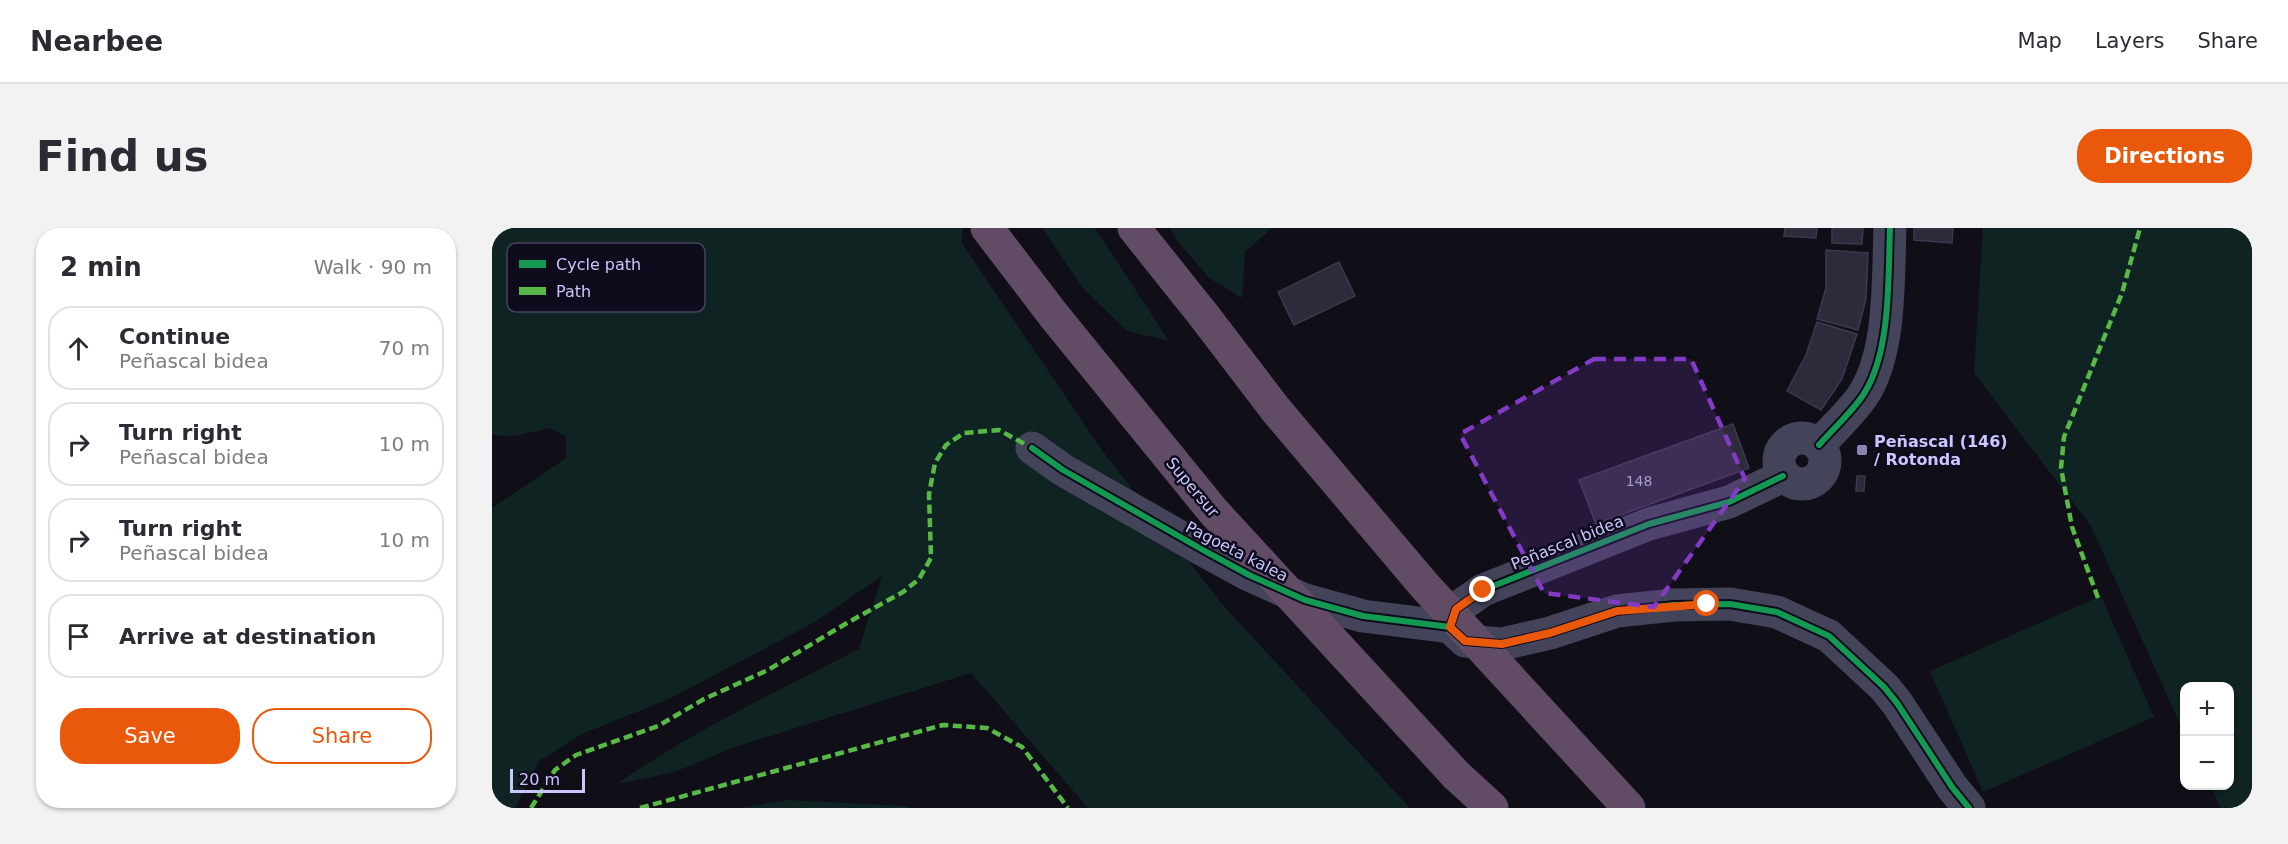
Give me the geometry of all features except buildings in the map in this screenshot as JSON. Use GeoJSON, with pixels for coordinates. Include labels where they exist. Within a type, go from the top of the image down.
{"type":"FeatureCollection","features":[{"type":"Feature","properties":{"kind":"highway","name":"Supersur"},"geometry":{"type":"LineString","coordinates":[[987,228],[1055,317],[1213,511],[1456,775],[1492,808]]}},
{"type":"Feature","properties":{"kind":"highway"},"geometry":{"type":"LineString","coordinates":[[1134,228],[1276,410],[1424,585],[1629,808]]}},
{"type":"Feature","properties":{"kind":"highway"},"geometry":{"type":"LineString","coordinates":[[1456,775],[1483,808]]}},
{"type":"Feature","properties":{"kind":"street","name":"Peñascal bidea"},"geometry":{"type":"LineString","coordinates":[[1450,627],[1456,609],[1483,590],[1649,524],[1729,502],[1784,476],[1778,461],[1784,446],[1790,441],[1805,438],[1819,445],[1865,392],[1882,349],[1890,228]]}},
{"type":"Feature","properties":{"kind":"street","name":"Pagoeta kalea"},"geometry":{"type":"LineString","coordinates":[[1032,448],[1063,470],[1203,550],[1249,575],[1305,600],[1363,616],[1450,627]]}},
{"type":"Feature","properties":{"kind":"street"},"geometry":{"type":"LineString","coordinates":[[1450,627],[1465,641],[1502,644],[1550,633],[1617,611],[1674,605],[1718,604],[1777,612],[1829,636],[1884,687],[1952,787],[1969,808]]}},
{"type":"Feature","properties":{"kind":"highlighted area"},"geometry":{"type":"Polygon","coordinates":[[[1594,359],[1691,359],[1745,479],[1654,607],[1544,593],[1460,434],[1594,359]]]}},
{"type":"Feature","properties":{"kind":"green space"},"geometry":{"type":"Polygon","coordinates":[[[492,228],[963,228],[961,242],[1101,449],[1222,604],[1410,808],[1088,808],[971,673],[735,747],[672,773],[617,784],[705,729],[859,649],[882,576],[815,622],[669,699],[584,733],[539,761],[515,808],[492,808],[492,508],[566,458],[566,437],[550,428],[515,436],[492,435],[492,228]]]}},
{"type":"Feature","properties":{"kind":"green space"},"geometry":{"type":"Polygon","coordinates":[[[1042,228],[1095,228],[1169,341],[1127,331],[1083,288],[1042,228]]]}},
{"type":"Feature","properties":{"kind":"green space"},"geometry":{"type":"Polygon","coordinates":[[[1170,228],[1272,228],[1245,252],[1242,298],[1209,278],[1177,240],[1170,228]]]}},
{"type":"Feature","properties":{"kind":"green space"},"geometry":{"type":"Polygon","coordinates":[[[1983,228],[2252,228],[2252,808],[2221,808],[2212,790],[2234,790],[2234,682],[2180,682],[2180,724],[2091,526],[1974,373],[1983,228]]]}},
{"type":"Feature","properties":{"kind":"green space"},"geometry":{"type":"Polygon","coordinates":[[[2101,596],[2154,717],[1983,792],[1930,671],[2101,596]]]}},
{"type":"Feature","properties":{"kind":"green space"},"geometry":{"type":"Polygon","coordinates":[[[789,800],[904,806],[912,808],[741,808],[789,800]]]}},
{"type":"Feature","properties":{"kind":"marked path"},"geometry":{"type":"LineString","coordinates":[[2098,598],[2072,527],[2061,468],[2064,437],[2122,293],[2140,228]]}},
{"type":"Feature","properties":{"kind":"marked path"},"geometry":{"type":"LineString","coordinates":[[531,808],[555,770],[576,755],[658,726],[704,699],[768,670],[903,592],[919,579],[931,558],[929,494],[935,463],[946,445],[964,433],[999,430],[1032,448]]}},
{"type":"Feature","properties":{"kind":"marked path"},"geometry":{"type":"LineString","coordinates":[[640,808],[943,725],[987,728],[1022,747],[1068,808]]}},
{"type":"Feature","properties":{"kind":"cycle path"},"geometry":{"type":"LineString","coordinates":[[1819,445],[1865,392],[1880,355],[1888,291],[1890,228]]}},
{"type":"Feature","properties":{"kind":"cycle path"},"geometry":{"type":"LineString","coordinates":[[1032,448],[1063,470],[1203,550],[1249,575],[1305,600],[1363,616],[1450,627]]}},
{"type":"Feature","properties":{"kind":"cycle path"},"geometry":{"type":"LineString","coordinates":[[1783,476],[1729,502],[1649,524],[1483,590],[1456,609],[1450,627],[1465,641],[1502,644],[1550,633],[1617,611],[1674,605],[1730,604],[1777,612],[1829,636],[1884,687],[1952,787],[1969,808]]}},
{"type":"Feature","properties":{"kind":"place","name":"Peñascal (146) / Rotonda"},"geometry":{"type":"Point","coordinates":[1862,450]}},
{"type":"Feature","properties":{"kind":"route"},"geometry":{"type":"LineString","coordinates":[[1483,590],[1456,609],[1450,627],[1465,641],[1502,644],[1550,633],[1617,611],[1707,604]]}}]}
